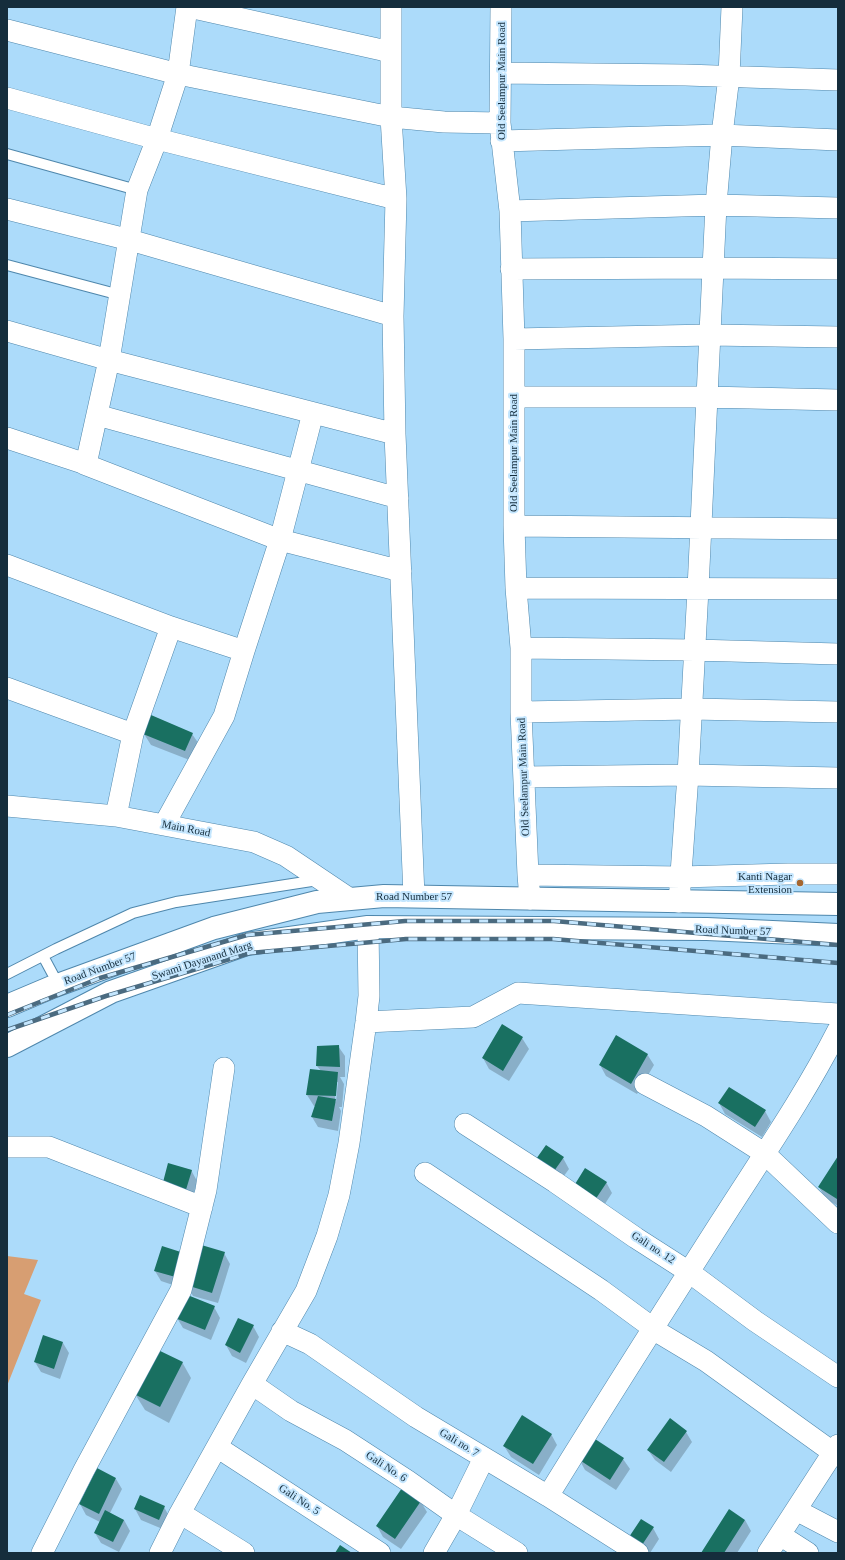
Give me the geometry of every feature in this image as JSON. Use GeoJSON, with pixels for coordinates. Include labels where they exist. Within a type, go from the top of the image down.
{"type":"FeatureCollection","features":[{"type":"Feature","properties":{"kind":"main road","name":"Road Number 57"},"geometry":{"type":"LineString","coordinates":[[7,1006],[58,984],[214,928],[317,902],[384,896],[414,896],[838,904]]}},
{"type":"Feature","properties":{"kind":"main road","name":"Swami Dayanand Marg"},"geometry":{"type":"LineString","coordinates":[[7,1046],[111,992],[248,944],[368,927],[436,928]]}},
{"type":"Feature","properties":{"kind":"main road","name":"Road Number 57"},"geometry":{"type":"LineString","coordinates":[[436,928],[707,929],[838,935]]}},
{"type":"Feature","properties":{"kind":"street"},"geometry":{"type":"LineString","coordinates":[[84,464],[86,464],[109,360],[130,240],[137,190],[157,139],[178,74],[188,7],[391,52]]}},
{"type":"Feature","properties":{"kind":"street"},"geometry":{"type":"LineString","coordinates":[[390,7],[392,117],[396,199],[393,316],[395,434],[414,896]]}},
{"type":"Feature","properties":{"kind":"street","name":"Old Seelampur Main Road"},"geometry":{"type":"LineString","coordinates":[[501,7],[501,73],[495,129],[510,210],[514,339],[514,526],[516,588],[521,648],[521,712],[530,899]]}},
{"type":"Feature","properties":{"kind":"street"},"geometry":{"type":"LineString","coordinates":[[678,902],[692,710],[716,205],[729,76],[732,7]]}},
{"type":"Feature","properties":{"kind":"street"},"geometry":{"type":"LineString","coordinates":[[7,30],[178,74],[392,117],[495,129],[722,135],[838,140]]}},
{"type":"Feature","properties":{"kind":"street"},"geometry":{"type":"LineString","coordinates":[[501,73],[729,76],[838,80]]}},
{"type":"Feature","properties":{"kind":"street"},"geometry":{"type":"LineString","coordinates":[[7,98],[157,139],[396,199]]}},
{"type":"Feature","properties":{"kind":"street"},"geometry":{"type":"LineString","coordinates":[[510,210],[716,205],[838,208]]}},
{"type":"Feature","properties":{"kind":"street"},"geometry":{"type":"LineString","coordinates":[[7,209],[130,240],[393,316]]}},
{"type":"Feature","properties":{"kind":"street"},"geometry":{"type":"LineString","coordinates":[[511,269],[838,269]]}},
{"type":"Feature","properties":{"kind":"street"},"geometry":{"type":"LineString","coordinates":[[7,331],[109,360],[395,434]]}},
{"type":"Feature","properties":{"kind":"street"},"geometry":{"type":"LineString","coordinates":[[514,339],[710,335],[838,336]]}},
{"type":"Feature","properties":{"kind":"street"},"geometry":{"type":"LineString","coordinates":[[514,397],[706,397],[838,400]]}},
{"type":"Feature","properties":{"kind":"street"},"geometry":{"type":"LineString","coordinates":[[164,825],[224,716],[280,540],[313,413]]}},
{"type":"Feature","properties":{"kind":"street"},"geometry":{"type":"LineString","coordinates":[[97,415],[398,498]]}},
{"type":"Feature","properties":{"kind":"street"},"geometry":{"type":"LineString","coordinates":[[7,438],[84,464],[280,540],[401,571]]}},
{"type":"Feature","properties":{"kind":"street"},"geometry":{"type":"LineString","coordinates":[[514,526],[838,529]]}},
{"type":"Feature","properties":{"kind":"street"},"geometry":{"type":"LineString","coordinates":[[7,565],[171,627],[244,651]]}},
{"type":"Feature","properties":{"kind":"street"},"geometry":{"type":"LineString","coordinates":[[516,588],[838,589]]}},
{"type":"Feature","properties":{"kind":"street"},"geometry":{"type":"LineString","coordinates":[[116,816],[133,734],[171,627]]}},
{"type":"Feature","properties":{"kind":"street"},"geometry":{"type":"LineString","coordinates":[[521,648],[695,650],[838,654]]}},
{"type":"Feature","properties":{"kind":"street"},"geometry":{"type":"LineString","coordinates":[[7,688],[133,734]]}},
{"type":"Feature","properties":{"kind":"street"},"geometry":{"type":"LineString","coordinates":[[521,712],[692,710],[838,712]]}},
{"type":"Feature","properties":{"kind":"street"},"geometry":{"type":"LineString","coordinates":[[524,777],[688,775],[838,778]]}},
{"type":"Feature","properties":{"kind":"street","name":"Main Road"},"geometry":{"type":"LineString","coordinates":[[7,806],[116,816],[254,842],[286,856],[350,899]]}},
{"type":"Feature","properties":{"kind":"street"},"geometry":{"type":"LineString","coordinates":[[528,875],[681,877],[838,874]]}},
{"type":"Feature","properties":{"kind":"street"},"geometry":{"type":"LineString","coordinates":[[160,1553],[180,1513],[306,1291],[327,1236],[339,1195],[349,1143],[366,1022],[368,996],[368,927]]}},
{"type":"Feature","properties":{"kind":"street"},"geometry":{"type":"LineString","coordinates":[[366,1022],[473,1017],[518,993],[838,1014]]}},
{"type":"Feature","properties":{"kind":"street"},"geometry":{"type":"LineString","coordinates":[[548,1496],[653,1327],[764,1154],[831,1064],[838,1030]]}},
{"type":"Feature","properties":{"kind":"street"},"geometry":{"type":"LineString","coordinates":[[42,1553],[84,1470],[181,1290],[207,1183],[224,1068]]}},
{"type":"Feature","properties":{"kind":"street"},"geometry":{"type":"LineString","coordinates":[[645,1084],[706,1116],[764,1154],[838,1223]]}},
{"type":"Feature","properties":{"kind":"street","name":"Gali no. 12"},"geometry":{"type":"LineString","coordinates":[[465,1124],[562,1186],[636,1238],[689,1272],[755,1321],[838,1377]]}},
{"type":"Feature","properties":{"kind":"street"},"geometry":{"type":"LineString","coordinates":[[7,1147],[49,1147],[202,1207]]}},
{"type":"Feature","properties":{"kind":"street"},"geometry":{"type":"LineString","coordinates":[[425,1173],[602,1290],[661,1334],[706,1361],[836,1451],[768,1553]]}},
{"type":"Feature","properties":{"kind":"street","name":"Gali no. 7"},"geometry":{"type":"LineString","coordinates":[[282,1331],[310,1344],[416,1417],[548,1496],[638,1553]]}},
{"type":"Feature","properties":{"kind":"street","name":"Gali No. 6"},"geometry":{"type":"LineString","coordinates":[[252,1384],[291,1411],[345,1440],[408,1481],[456,1515],[518,1553]]}},
{"type":"Feature","properties":{"kind":"street","name":"Gali No. 5"},"geometry":{"type":"LineString","coordinates":[[217,1447],[380,1553]]}},
{"type":"Feature","properties":{"kind":"street"},"geometry":{"type":"LineString","coordinates":[[434,1553],[456,1515],[484,1458]]}},
{"type":"Feature","properties":{"kind":"street"},"geometry":{"type":"LineString","coordinates":[[796,1510],[838,1532]]}},
{"type":"Feature","properties":{"kind":"street"},"geometry":{"type":"LineString","coordinates":[[180,1513],[244,1553]]}},
{"type":"Feature","properties":{"kind":"street"},"geometry":{"type":"LineString","coordinates":[[780,1535],[808,1553]]}},
{"type":"Feature","properties":{"kind":"lane"},"geometry":{"type":"LineString","coordinates":[[7,154],[137,190]]}},
{"type":"Feature","properties":{"kind":"lane"},"geometry":{"type":"LineString","coordinates":[[7,266],[120,295]]}},
{"type":"Feature","properties":{"kind":"lane"},"geometry":{"type":"LineString","coordinates":[[7,974],[133,913],[176,902],[321,880]]}},
{"type":"Feature","properties":{"kind":"lane"},"geometry":{"type":"LineString","coordinates":[[43,956],[58,984]]}},
{"type":"Feature","properties":{"kind":"shaded area"},"geometry":{"type":"Polygon","coordinates":[[[7,1256],[38,1260],[24,1294],[41,1300],[7,1386],[7,1256]]]}},
{"type":"Feature","properties":{"kind":"building"},"geometry":{"type":"Polygon","coordinates":[[[151,715],[193,733],[185,751],[143,734],[151,715]]]}},
{"type":"Feature","properties":{"kind":"building"},"geometry":{"type":"Polygon","coordinates":[[[502,1024],[523,1037],[503,1071],[482,1058],[502,1024]]]}},
{"type":"Feature","properties":{"kind":"building"},"geometry":{"type":"Polygon","coordinates":[[[616,1035],[648,1054],[631,1084],[599,1065],[616,1035]]]}},
{"type":"Feature","properties":{"kind":"building"},"geometry":{"type":"Polygon","coordinates":[[[339,1045],[340,1067],[316,1066],[317,1046],[339,1045]]]}},
{"type":"Feature","properties":{"kind":"building"},"geometry":{"type":"Polygon","coordinates":[[[310,1069],[338,1072],[336,1096],[306,1095],[310,1069]]]}},
{"type":"Feature","properties":{"kind":"building"},"geometry":{"type":"Polygon","coordinates":[[[729,1087],[766,1110],[755,1127],[718,1103],[729,1087]]]}},
{"type":"Feature","properties":{"kind":"building"},"geometry":{"type":"Polygon","coordinates":[[[318,1096],[336,1099],[332,1121],[311,1117],[318,1096]]]}},
{"type":"Feature","properties":{"kind":"building"},"geometry":{"type":"Polygon","coordinates":[[[546,1145],[564,1157],[552,1174],[534,1162],[546,1145]]]}},
{"type":"Feature","properties":{"kind":"building"},"geometry":{"type":"Polygon","coordinates":[[[838,1156],[838,1197],[837,1199],[818,1187],[838,1156]]]}},
{"type":"Feature","properties":{"kind":"building"},"geometry":{"type":"Polygon","coordinates":[[[168,1163],[192,1170],[185,1193],[162,1186],[168,1163]]]}},
{"type":"Feature","properties":{"kind":"building"},"geometry":{"type":"Polygon","coordinates":[[[585,1168],[607,1182],[593,1203],[572,1189],[585,1168]]]}},
{"type":"Feature","properties":{"kind":"building"},"geometry":{"type":"Polygon","coordinates":[[[198,1244],[225,1252],[212,1293],[186,1285],[198,1244]]]}},
{"type":"Feature","properties":{"kind":"building"},"geometry":{"type":"Polygon","coordinates":[[[162,1246],[187,1254],[179,1278],[154,1271],[162,1246]]]}},
{"type":"Feature","properties":{"kind":"building"},"geometry":{"type":"Polygon","coordinates":[[[185,1294],[215,1306],[205,1330],[175,1318],[185,1294]]]}},
{"type":"Feature","properties":{"kind":"building"},"geometry":{"type":"Polygon","coordinates":[[[238,1318],[254,1325],[240,1353],[225,1345],[238,1318]]]}},
{"type":"Feature","properties":{"kind":"building"},"geometry":{"type":"Polygon","coordinates":[[[43,1335],[63,1342],[54,1369],[34,1362],[43,1335]]]}},
{"type":"Feature","properties":{"kind":"building"},"geometry":{"type":"Polygon","coordinates":[[[156,1349],[183,1362],[160,1407],[134,1394],[156,1349]]]}},
{"type":"Feature","properties":{"kind":"building"},"geometry":{"type":"Polygon","coordinates":[[[522,1415],[552,1434],[533,1464],[503,1446],[522,1415]]]}},
{"type":"Feature","properties":{"kind":"building"},"geometry":{"type":"Polygon","coordinates":[[[670,1418],[687,1431],[664,1462],[647,1450],[670,1418]]]}},
{"type":"Feature","properties":{"kind":"building"},"geometry":{"type":"Polygon","coordinates":[[[592,1437],[624,1458],[610,1480],[578,1459],[592,1437]]]}},
{"type":"Feature","properties":{"kind":"building"},"geometry":{"type":"Polygon","coordinates":[[[97,1468],[116,1478],[99,1514],[79,1504],[97,1468]]]}},
{"type":"Feature","properties":{"kind":"building"},"geometry":{"type":"Polygon","coordinates":[[[402,1488],[421,1501],[395,1539],[376,1526],[402,1488]]]}},
{"type":"Feature","properties":{"kind":"building"},"geometry":{"type":"Polygon","coordinates":[[[140,1495],[165,1506],[159,1520],[134,1509],[140,1495]]]}},
{"type":"Feature","properties":{"kind":"building"},"geometry":{"type":"Polygon","coordinates":[[[729,1509],[745,1520],[724,1553],[701,1553],[729,1509]]]}},
{"type":"Feature","properties":{"kind":"building"},"geometry":{"type":"Polygon","coordinates":[[[105,1510],[124,1520],[113,1542],[94,1533],[105,1510]]]}},
{"type":"Feature","properties":{"kind":"building"},"geometry":{"type":"Polygon","coordinates":[[[641,1519],[654,1527],[640,1548],[627,1540],[641,1519]]]}},
{"type":"Feature","properties":{"kind":"building"},"geometry":{"type":"Polygon","coordinates":[[[340,1545],[352,1553],[335,1553],[340,1545]]]}},
{"type":"Feature","properties":{"kind":"railway"},"geometry":{"type":"LineString","coordinates":[[7,1015],[100,978],[247,935],[405,921],[554,921],[838,945]]}},
{"type":"Feature","properties":{"kind":"railway"},"geometry":{"type":"LineString","coordinates":[[7,1030],[106,996],[250,953],[406,939],[553,939],[838,963]]}},
{"type":"Feature","properties":{"kind":"place","name":"Kanti Nagar Extension"},"geometry":{"type":"Point","coordinates":[800,883]}}]}
